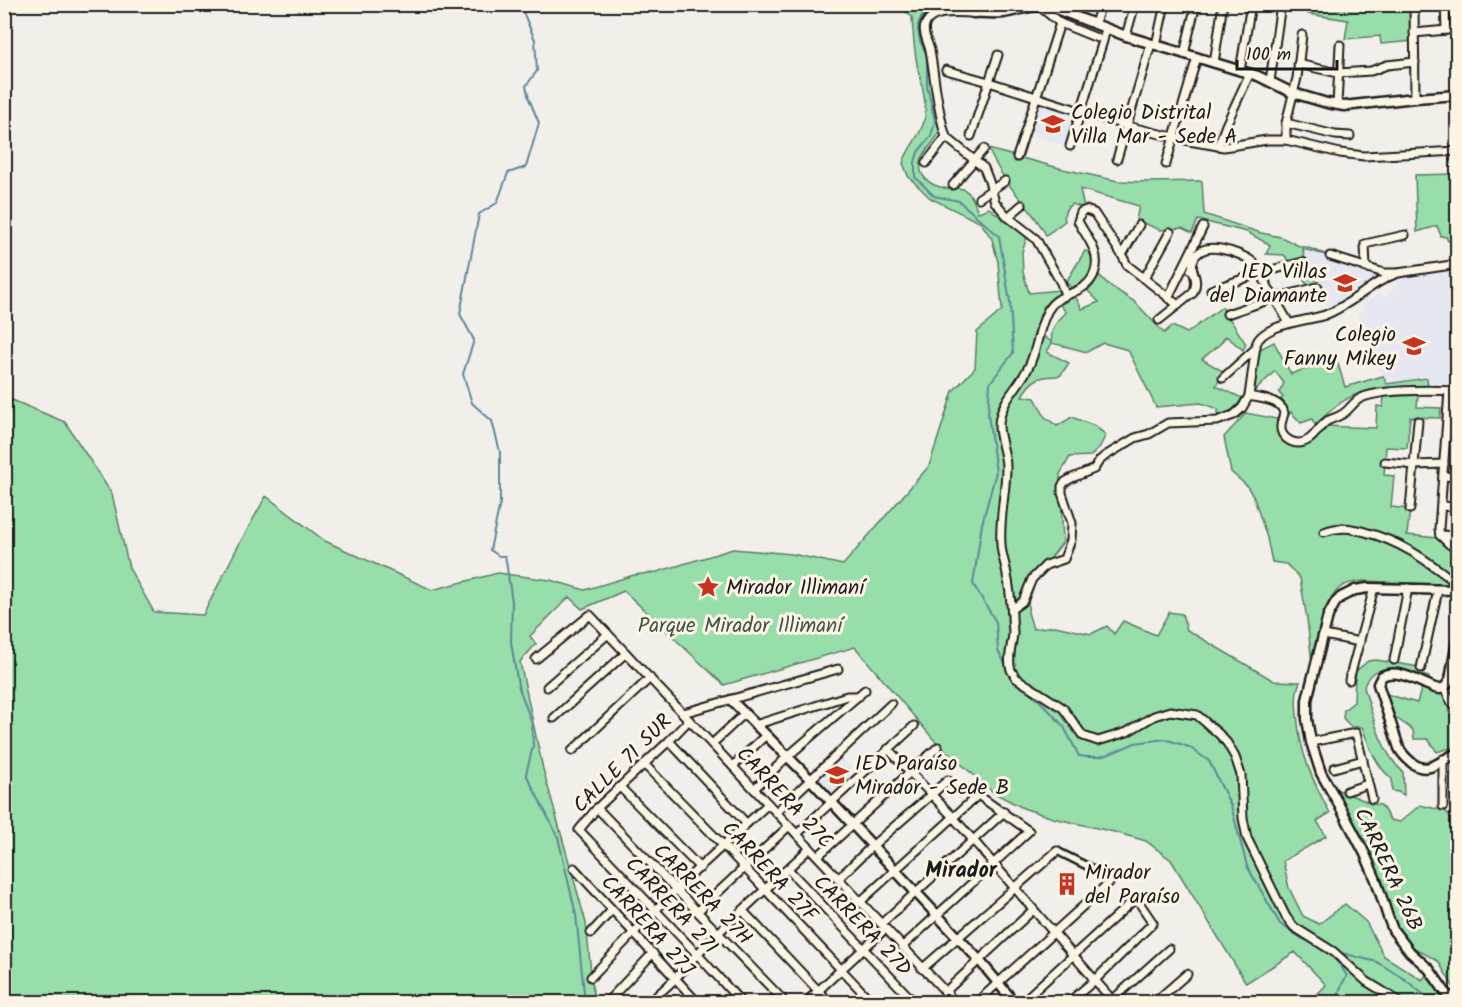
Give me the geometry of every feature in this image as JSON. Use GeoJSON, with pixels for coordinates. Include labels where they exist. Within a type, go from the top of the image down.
{"type":"FeatureCollection","features":[{"type":"Feature","properties":{"kind":"street"},"geometry":{"type":"LineString","coordinates":[[987,13],[993,4]]}},
{"type":"Feature","properties":{"kind":"street"},"geometry":{"type":"LineString","coordinates":[[1095,24],[1101,4]]}},
{"type":"Feature","properties":{"kind":"street"},"geometry":{"type":"LineString","coordinates":[[1126,36],[1135,4]]}},
{"type":"Feature","properties":{"kind":"street"},"geometry":{"type":"LineString","coordinates":[[1117,159],[1165,4]]}},
{"type":"Feature","properties":{"kind":"street"},"geometry":{"type":"LineString","coordinates":[[1184,54],[1196,4]]}},
{"type":"Feature","properties":{"kind":"street"},"geometry":{"type":"LineString","coordinates":[[1214,63],[1223,4]]}},
{"type":"Feature","properties":{"kind":"street"},"geometry":{"type":"LineString","coordinates":[[1240,70],[1251,4]]}},
{"type":"Feature","properties":{"kind":"street"},"geometry":{"type":"LineString","coordinates":[[1270,81],[1281,4]]}},
{"type":"Feature","properties":{"kind":"street"},"geometry":{"type":"LineString","coordinates":[[1414,4],[1415,98]]}},
{"type":"Feature","properties":{"kind":"street"},"geometry":{"type":"LineString","coordinates":[[1445,4],[1446,30]]}},
{"type":"Feature","properties":{"kind":"street"},"geometry":{"type":"LineString","coordinates":[[1038,5],[1060,23],[1096,38]]}},
{"type":"Feature","properties":{"kind":"street"},"geometry":{"type":"LineString","coordinates":[[1065,295],[1061,283],[1036,239],[1008,217],[995,202],[984,168],[946,137],[937,99],[928,41],[924,32],[925,24],[933,16],[972,8],[987,13],[1038,5],[1068,8],[1095,24],[1126,36],[1250,73],[1316,101],[1352,105],[1458,95]]}},
{"type":"Feature","properties":{"kind":"street"},"geometry":{"type":"LineString","coordinates":[[1017,157],[1060,23]]}},
{"type":"Feature","properties":{"kind":"street"},"geometry":{"type":"LineString","coordinates":[[1070,146],[1106,28]]}},
{"type":"Feature","properties":{"kind":"street"},"geometry":{"type":"LineString","coordinates":[[1414,33],[1458,29]]}},
{"type":"Feature","properties":{"kind":"street"},"geometry":{"type":"LineString","coordinates":[[1286,140],[1286,123],[1302,35]]}},
{"type":"Feature","properties":{"kind":"street"},"geometry":{"type":"LineString","coordinates":[[1337,105],[1340,45]]}},
{"type":"Feature","properties":{"kind":"street"},"geometry":{"type":"LineString","coordinates":[[971,136],[998,56]]}},
{"type":"Feature","properties":{"kind":"street"},"geometry":{"type":"LineString","coordinates":[[1166,164],[1197,57]]}},
{"type":"Feature","properties":{"kind":"street"},"geometry":{"type":"LineString","coordinates":[[1298,64],[1338,73],[1371,71],[1387,65],[1415,62]]}},
{"type":"Feature","properties":{"kind":"street"},"geometry":{"type":"LineString","coordinates":[[946,70],[1127,126],[1218,146],[1232,147],[1267,140],[1286,140],[1334,152],[1364,156],[1458,151]]}},
{"type":"Feature","properties":{"kind":"street"},"geometry":{"type":"LineString","coordinates":[[1218,146],[1250,73]]}},
{"type":"Feature","properties":{"kind":"street"},"geometry":{"type":"LineString","coordinates":[[1286,123],[1335,135],[1350,136]]}},
{"type":"Feature","properties":{"kind":"street"},"geometry":{"type":"LineString","coordinates":[[926,164],[946,137]]}},
{"type":"Feature","properties":{"kind":"street"},"geometry":{"type":"LineString","coordinates":[[953,186],[984,149]]}},
{"type":"Feature","properties":{"kind":"street"},"geometry":{"type":"LineString","coordinates":[[979,198],[1005,181]]}},
{"type":"Feature","properties":{"kind":"street"},"geometry":{"type":"LineString","coordinates":[[1008,217],[1022,205]]}},
{"type":"Feature","properties":{"kind":"street"},"geometry":{"type":"LineString","coordinates":[[1178,305],[1127,266],[1095,214],[1090,210],[1081,212],[1078,221],[1093,247],[1097,262],[1095,273],[1086,285],[1065,295],[1048,310],[1029,368],[1006,400],[999,420],[1006,465],[1001,508],[1001,545],[1012,609],[1011,670],[1016,678],[1063,708],[1083,736],[1098,741],[1127,732],[1154,716],[1170,711],[1197,715],[1227,743],[1235,757],[1241,775],[1243,818],[1247,838],[1286,917],[1294,927],[1334,952],[1366,981],[1400,1002]]}},
{"type":"Feature","properties":{"kind":"street"},"geometry":{"type":"LineString","coordinates":[[1122,255],[1139,225]]}},
{"type":"Feature","properties":{"kind":"street"},"geometry":{"type":"LineString","coordinates":[[1168,298],[1203,227]]}},
{"type":"Feature","properties":{"kind":"street"},"geometry":{"type":"LineString","coordinates":[[1144,279],[1170,232]]}},
{"type":"Feature","properties":{"kind":"street"},"geometry":{"type":"LineString","coordinates":[[1366,268],[1365,244],[1405,235]]}},
{"type":"Feature","properties":{"kind":"street"},"geometry":{"type":"LineString","coordinates":[[1159,320],[1190,295],[1195,288],[1196,281],[1192,266],[1195,256],[1202,250],[1214,247],[1249,259],[1257,267],[1289,323]]}},
{"type":"Feature","properties":{"kind":"street"},"geometry":{"type":"LineString","coordinates":[[1330,256],[1384,273],[1458,264]]}},
{"type":"Feature","properties":{"kind":"street"},"geometry":{"type":"LineString","coordinates":[[1211,290],[1260,273],[1303,262]]}},
{"type":"Feature","properties":{"kind":"street"},"geometry":{"type":"LineString","coordinates":[[1182,268],[1193,271]]}},
{"type":"Feature","properties":{"kind":"street"},"geometry":{"type":"LineString","coordinates":[[1012,609],[1023,601],[1032,579],[1047,565],[1064,559],[1071,540],[1072,523],[1062,493],[1062,486],[1065,482],[1094,469],[1104,456],[1168,423],[1230,418],[1245,404],[1249,396],[1257,340],[1262,335],[1289,323],[1325,315],[1379,281],[1398,273]]}},
{"type":"Feature","properties":{"kind":"street"},"geometry":{"type":"LineString","coordinates":[[1227,314],[1274,298],[1318,287]]}},
{"type":"Feature","properties":{"kind":"street"},"geometry":{"type":"LineString","coordinates":[[1222,378],[1256,348]]}},
{"type":"Feature","properties":{"kind":"street"},"geometry":{"type":"LineString","coordinates":[[1449,391],[1439,529],[1440,535],[1458,550]]}},
{"type":"Feature","properties":{"kind":"street"},"geometry":{"type":"LineString","coordinates":[[1249,396],[1281,405],[1284,413],[1280,429],[1282,434],[1294,443],[1300,443],[1314,436],[1321,426],[1342,414],[1362,397],[1390,392],[1458,391]]}},
{"type":"Feature","properties":{"kind":"street"},"geometry":{"type":"LineString","coordinates":[[1410,509],[1418,421]]}},
{"type":"Feature","properties":{"kind":"street"},"geometry":{"type":"LineString","coordinates":[[1385,462],[1415,465],[1444,464]]}},
{"type":"Feature","properties":{"kind":"street"},"geometry":{"type":"LineString","coordinates":[[1443,476],[1458,477]]}},
{"type":"Feature","properties":{"kind":"street"},"geometry":{"type":"LineString","coordinates":[[1441,506],[1458,507]]}},
{"type":"Feature","properties":{"kind":"street"},"geometry":{"type":"LineString","coordinates":[[1324,532],[1336,528],[1354,529],[1380,536],[1409,550],[1458,584]]}},
{"type":"Feature","properties":{"kind":"street"},"geometry":{"type":"LineString","coordinates":[[1440,535],[1458,536]]}},
{"type":"Feature","properties":{"kind":"street","name":"CARRERA 26B"},"geometry":{"type":"LineString","coordinates":[[1374,588],[1362,588],[1341,597],[1331,609],[1307,700],[1307,719],[1311,742],[1321,773],[1362,848],[1376,880],[1393,930],[1410,952],[1429,969],[1455,1002]]}},
{"type":"Feature","properties":{"kind":"street"},"geometry":{"type":"LineString","coordinates":[[1349,680],[1374,588],[1458,590]]}},
{"type":"Feature","properties":{"kind":"street"},"geometry":{"type":"LineString","coordinates":[[1394,660],[1408,588]]}},
{"type":"Feature","properties":{"kind":"street"},"geometry":{"type":"LineString","coordinates":[[1421,668],[1438,590]]}},
{"type":"Feature","properties":{"kind":"street","name":"CARRERA 27C"},"geometry":{"type":"LineString","coordinates":[[536,659],[590,615],[955,1002]]}},
{"type":"Feature","properties":{"kind":"street"},"geometry":{"type":"LineString","coordinates":[[547,687],[608,634]]}},
{"type":"Feature","properties":{"kind":"street"},"geometry":{"type":"LineString","coordinates":[[1324,635],[1360,642]]}},
{"type":"Feature","properties":{"kind":"street"},"geometry":{"type":"LineString","coordinates":[[1458,636],[1451,677],[1444,688],[1435,688],[1398,674],[1386,674],[1382,676],[1378,684],[1403,755],[1425,769],[1458,753]]}},
{"type":"Feature","properties":{"kind":"street"},"geometry":{"type":"LineString","coordinates":[[554,718],[626,653]]}},
{"type":"Feature","properties":{"kind":"street"},"geometry":{"type":"LineString","coordinates":[[683,713],[838,669]]}},
{"type":"Feature","properties":{"kind":"street"},"geometry":{"type":"LineString","coordinates":[[572,751],[650,678]]}},
{"type":"Feature","properties":{"kind":"street"},"geometry":{"type":"LineString","coordinates":[[1444,688],[1452,703],[1458,707]]}},
{"type":"Feature","properties":{"kind":"street"},"geometry":{"type":"LineString","coordinates":[[754,789],[787,757],[865,690]]}},
{"type":"Feature","properties":{"kind":"street"},"geometry":{"type":"LineString","coordinates":[[755,725],[847,696],[859,696]]}},
{"type":"Feature","properties":{"kind":"street"},"geometry":{"type":"LineString","coordinates":[[731,700],[811,780],[979,960],[1014,1002]]}},
{"type":"Feature","properties":{"kind":"street"},"geometry":{"type":"LineString","coordinates":[[776,813],[891,705]]}},
{"type":"Feature","properties":{"kind":"street"},"geometry":{"type":"LineString","coordinates":[[712,744],[744,714]]}},
{"type":"Feature","properties":{"kind":"street","name":"CALLE 71 SUR"},"geometry":{"type":"LineString","coordinates":[[579,830],[597,808],[689,720]]}},
{"type":"Feature","properties":{"kind":"street"},"geometry":{"type":"LineString","coordinates":[[797,834],[914,726]]}},
{"type":"Feature","properties":{"kind":"street"},"geometry":{"type":"LineString","coordinates":[[1311,742],[1356,733],[1372,799]]}},
{"type":"Feature","properties":{"kind":"street"},"geometry":{"type":"LineString","coordinates":[[733,766],[766,735]]}},
{"type":"Feature","properties":{"kind":"street"},"geometry":{"type":"LineString","coordinates":[[669,741],[746,823]]}},
{"type":"Feature","properties":{"kind":"street"},"geometry":{"type":"LineString","coordinates":[[818,856],[938,747]]}},
{"type":"Feature","properties":{"kind":"street"},"geometry":{"type":"LineString","coordinates":[[888,749],[1015,887],[1112,1002],[1169,949]]}},
{"type":"Feature","properties":{"kind":"street"},"geometry":{"type":"LineString","coordinates":[[1443,759],[1443,806]]}},
{"type":"Feature","properties":{"kind":"street"},"geometry":{"type":"LineString","coordinates":[[1334,768],[1363,760]]}},
{"type":"Feature","properties":{"kind":"street","name":"CARRERA 27F"},"geometry":{"type":"LineString","coordinates":[[644,764],[872,1002]]}},
{"type":"Feature","properties":{"kind":"street"},"geometry":{"type":"LineString","coordinates":[[838,879],[948,780]]}},
{"type":"Feature","properties":{"kind":"street"},"geometry":{"type":"LineString","coordinates":[[1347,791],[1368,784]]}},
{"type":"Feature","properties":{"kind":"street"},"geometry":{"type":"LineString","coordinates":[[620,787],[700,868]]}},
{"type":"Feature","properties":{"kind":"street"},"geometry":{"type":"LineString","coordinates":[[860,902],[978,795],[1029,831],[902,947]]}},
{"type":"Feature","properties":{"kind":"street"},"geometry":{"type":"LineString","coordinates":[[591,977],[654,910],[768,804]]}},
{"type":"Feature","properties":{"kind":"street","name":"CARRERA 27H"},"geometry":{"type":"LineString","coordinates":[[597,808],[785,1002]]}},
{"type":"Feature","properties":{"kind":"street"},"geometry":{"type":"LineString","coordinates":[[806,1002],[863,949],[915,892],[1004,813]]}},
{"type":"Feature","properties":{"kind":"street"},"geometry":{"type":"LineString","coordinates":[[698,911],[789,825]]}},
{"type":"Feature","properties":{"kind":"street","name":"CARRERA 27I"},"geometry":{"type":"LineString","coordinates":[[579,830],[741,1002]]}},
{"type":"Feature","properties":{"kind":"street"},"geometry":{"type":"LineString","coordinates":[[653,1001],[718,933],[810,848]]}},
{"type":"Feature","properties":{"kind":"street"},"geometry":{"type":"LineString","coordinates":[[922,969],[1057,851],[1113,879],[977,1002]]}},
{"type":"Feature","properties":{"kind":"street","name":"CARRERA 27J"},"geometry":{"type":"LineString","coordinates":[[574,868],[697,1002]]}},
{"type":"Feature","properties":{"kind":"street","name":"CARRERA 27D"},"geometry":{"type":"LineString","coordinates":[[788,869],[914,1002]]}},
{"type":"Feature","properties":{"kind":"street"},"geometry":{"type":"LineString","coordinates":[[1022,1002],[1136,898],[1153,923],[1069,1002]]}},
{"type":"Feature","properties":{"kind":"street"},"geometry":{"type":"LineString","coordinates":[[591,933],[612,910]]}},
{"type":"Feature","properties":{"kind":"street"},"geometry":{"type":"LineString","coordinates":[[945,992],[1033,910]]}},
{"type":"Feature","properties":{"kind":"street"},"geometry":{"type":"LineString","coordinates":[[743,911],[829,1002]]}},
{"type":"Feature","properties":{"kind":"street"},"geometry":{"type":"LineString","coordinates":[[607,1002],[653,954]]}},
{"type":"Feature","properties":{"kind":"street"},"geometry":{"type":"LineString","coordinates":[[1155,1002],[1187,974]]}},
{"type":"Feature","properties":{"kind":"shaded area","name":"Colegio Distrital Villa Mar - Sede A"},"geometry":{"type":"Polygon","coordinates":[[[1039,102],[1077,113],[1067,146],[1029,134],[1039,102]]]}},
{"type":"Feature","properties":{"kind":"shaded area","name":"IED Villas del Diamante"},"geometry":{"type":"Polygon","coordinates":[[[1303,248],[1384,273],[1349,299],[1328,310],[1321,289],[1304,258],[1303,248]]]}},
{"type":"Feature","properties":{"kind":"shaded area","name":"Colegio Fanny Mikey"},"geometry":{"type":"Polygon","coordinates":[[[1456,269],[1458,281],[1457,388],[1428,387],[1427,378],[1386,384],[1357,315],[1364,309],[1361,305],[1379,294],[1386,297],[1397,284],[1396,278],[1456,269]]]}},
{"type":"Feature","properties":{"kind":"shaded area","name":"IED Paraíso Mirador - Sede B"},"geometry":{"type":"Polygon","coordinates":[[[840,755],[856,773],[832,793],[818,776],[840,755]]]}},
{"type":"Feature","properties":{"kind":"green space","name":"Parque Mirador Illimaní"},"geometry":{"type":"Polygon","coordinates":[[[898,5],[966,5],[967,9],[936,11],[923,23],[940,131],[924,155],[921,170],[929,182],[939,187],[961,188],[966,191],[973,199],[978,212],[989,208],[1027,237],[1022,252],[1023,272],[1029,293],[1059,290],[1059,294],[1044,306],[1037,332],[1052,342],[1053,329],[1066,312],[1060,305],[1075,296],[1082,309],[1099,302],[1087,290],[1092,287],[1099,275],[1109,285],[1135,302],[1164,333],[1172,326],[1187,333],[1222,307],[1246,344],[1243,350],[1226,336],[1202,359],[1224,372],[1216,386],[1242,398],[1232,410],[1218,416],[1218,409],[1201,403],[1156,407],[1128,350],[1103,343],[1087,352],[1052,343],[1047,352],[1069,363],[1060,376],[1037,379],[1029,385],[1022,396],[1035,398],[1045,417],[1057,426],[1072,417],[1095,426],[1106,435],[1099,448],[1091,456],[1070,457],[1060,474],[1063,542],[1033,577],[1029,592],[1028,612],[1033,629],[1055,626],[1091,634],[1107,626],[1114,634],[1123,621],[1156,635],[1169,612],[1182,614],[1187,630],[1274,681],[1300,682],[1296,703],[1301,742],[1312,778],[1330,813],[1317,821],[1326,836],[1283,861],[1289,888],[1303,916],[1319,924],[1345,904],[1366,922],[1384,956],[1422,980],[1428,973],[1452,1002],[1311,1002],[1326,985],[1295,952],[1246,983],[1171,860],[1146,841],[1053,818],[1023,808],[994,793],[935,741],[855,647],[724,685],[624,591],[582,609],[569,597],[530,636],[536,644],[520,662],[543,769],[586,923],[594,1002],[5,1002],[4,408],[12,400],[65,422],[112,494],[129,568],[154,612],[203,615],[266,496],[325,541],[432,590],[498,573],[550,580],[585,590],[634,575],[657,572],[733,549],[792,554],[843,565],[929,466],[953,391],[975,368],[977,332],[1002,310],[998,262],[992,239],[981,223],[930,198],[908,176],[903,163],[924,122],[925,110],[915,53],[912,17],[898,5]]]}},
{"type":"Feature","properties":{"kind":"green space"},"geometry":{"type":"Polygon","coordinates":[[[1308,5],[1414,5],[1414,41],[1381,44],[1380,36],[1345,39],[1348,20],[1308,14],[1308,5]]]}},
{"type":"Feature","properties":{"kind":"green space"},"geometry":{"type":"Polygon","coordinates":[[[988,149],[1118,181],[1202,181],[1204,214],[1261,233],[1281,237],[1301,247],[1330,256],[1303,249],[1304,258],[1321,289],[1313,292],[1284,255],[1266,254],[1270,245],[1247,232],[1198,220],[1192,233],[1182,228],[1160,230],[1136,220],[1139,206],[1080,189],[1084,208],[1072,204],[1065,211],[1065,221],[1046,235],[1033,214],[1004,178],[988,149]]]}},
{"type":"Feature","properties":{"kind":"green space"},"geometry":{"type":"Polygon","coordinates":[[[1457,174],[1457,225],[1451,226],[1454,241],[1448,241],[1446,237],[1441,236],[1437,226],[1417,232],[1415,175],[1457,174]]]}},
{"type":"Feature","properties":{"kind":"green space"},"geometry":{"type":"Polygon","coordinates":[[[1085,251],[1092,253],[1091,270],[1082,283],[1072,289],[1066,282],[1085,251]]]}},
{"type":"Feature","properties":{"kind":"green space"},"geometry":{"type":"Polygon","coordinates":[[[1274,342],[1291,374],[1308,368],[1304,359],[1316,356],[1320,361],[1336,357],[1345,387],[1383,376],[1387,384],[1427,378],[1428,387],[1359,393],[1339,404],[1315,425],[1312,419],[1301,423],[1291,412],[1286,419],[1287,407],[1279,393],[1284,383],[1275,371],[1256,390],[1254,387],[1256,354],[1274,342]]]}},
{"type":"Feature","properties":{"kind":"green space"},"geometry":{"type":"Polygon","coordinates":[[[1418,395],[1417,407],[1441,408],[1440,418],[1410,417],[1407,448],[1386,447],[1384,475],[1394,476],[1391,507],[1410,509],[1407,535],[1438,538],[1457,554],[1457,585],[1364,581],[1343,585],[1329,601],[1325,611],[1312,663],[1300,578],[1286,564],[1272,562],[1254,498],[1247,486],[1231,472],[1224,437],[1246,413],[1277,419],[1282,440],[1296,447],[1308,442],[1324,426],[1376,428],[1377,406],[1383,407],[1384,396],[1418,395]]]}},
{"type":"Feature","properties":{"kind":"green space"},"geometry":{"type":"Polygon","coordinates":[[[1376,660],[1419,667],[1419,674],[1429,677],[1429,682],[1388,670],[1379,670],[1370,676],[1364,687],[1383,744],[1395,764],[1403,772],[1404,795],[1392,791],[1392,779],[1377,762],[1362,727],[1351,727],[1343,718],[1344,710],[1354,702],[1355,672],[1368,661],[1376,660]]]}},
{"type":"Feature","properties":{"kind":"green space"},"geometry":{"type":"Polygon","coordinates":[[[1421,689],[1449,693],[1457,697],[1457,746],[1437,752],[1428,739],[1414,739],[1413,730],[1396,718],[1383,693],[1417,703],[1421,689]]]}},
{"type":"Feature","properties":{"kind":"green space"},"geometry":{"type":"Polygon","coordinates":[[[1336,789],[1381,805],[1390,820],[1400,822],[1420,805],[1445,811],[1457,823],[1457,990],[1438,961],[1409,945],[1395,925],[1375,869],[1336,789]]]}},
{"type":"Feature","properties":{"kind":"waterway"},"geometry":{"type":"LineString","coordinates":[[527,4],[523,12],[535,40],[537,71],[526,86],[539,123],[526,167],[508,173],[497,203],[479,214],[460,314],[474,340],[463,374],[472,403],[492,421],[500,452],[500,503],[490,550],[499,556],[505,556],[512,602],[511,642],[518,685],[532,724],[533,746],[526,774],[558,837],[576,915],[585,1002]]}},
{"type":"Feature","properties":{"kind":"waterway"},"geometry":{"type":"LineString","coordinates":[[970,4],[932,9],[926,12],[918,25],[920,41],[927,55],[927,86],[935,121],[931,136],[918,152],[915,177],[934,196],[959,201],[999,236],[1010,302],[1013,353],[990,383],[988,414],[996,472],[982,524],[973,584],[996,622],[998,651],[1007,667]]}},
{"type":"Feature","properties":{"kind":"waterway"},"geometry":{"type":"LineString","coordinates":[[1022,685],[1064,727],[1079,756],[1098,757],[1135,743],[1165,739],[1189,747],[1209,761],[1231,806],[1247,866],[1280,924],[1315,944]]}},
{"type":"Feature","properties":{"kind":"waterway"},"geometry":{"type":"LineString","coordinates":[[1325,949],[1347,976],[1340,988],[1339,1002]]}},
{"type":"Feature","properties":{"kind":"waterway"},"geometry":{"type":"LineString","coordinates":[[1338,952],[1377,962],[1403,978],[1430,1002]]}},
{"type":"Feature","properties":{"kind":"place","name":"Colegio Distrital Villa Mar - Sede A"},"geometry":{"type":"Point","coordinates":[1053,124]}},
{"type":"Feature","properties":{"kind":"place","name":"IED Villas del Diamante"},"geometry":{"type":"Point","coordinates":[1345,283]}},
{"type":"Feature","properties":{"kind":"place","name":"Colegio Fanny Mikey"},"geometry":{"type":"Point","coordinates":[1414,346]}},
{"type":"Feature","properties":{"kind":"place","name":"Mirador Illimaní"},"geometry":{"type":"Point","coordinates":[708,587]}},
{"type":"Feature","properties":{"kind":"place","name":"IED Paraíso Mirador - Sede B"},"geometry":{"type":"Point","coordinates":[837,775]}},
{"type":"Feature","properties":{"kind":"place","name":"Mirador del Paraíso"},"geometry":{"type":"Point","coordinates":[1067,884]}},
{"type":"Feature","properties":{"kind":"district","name":"Mirador"},"geometry":{"type":"Point","coordinates":[961,869]}}]}
